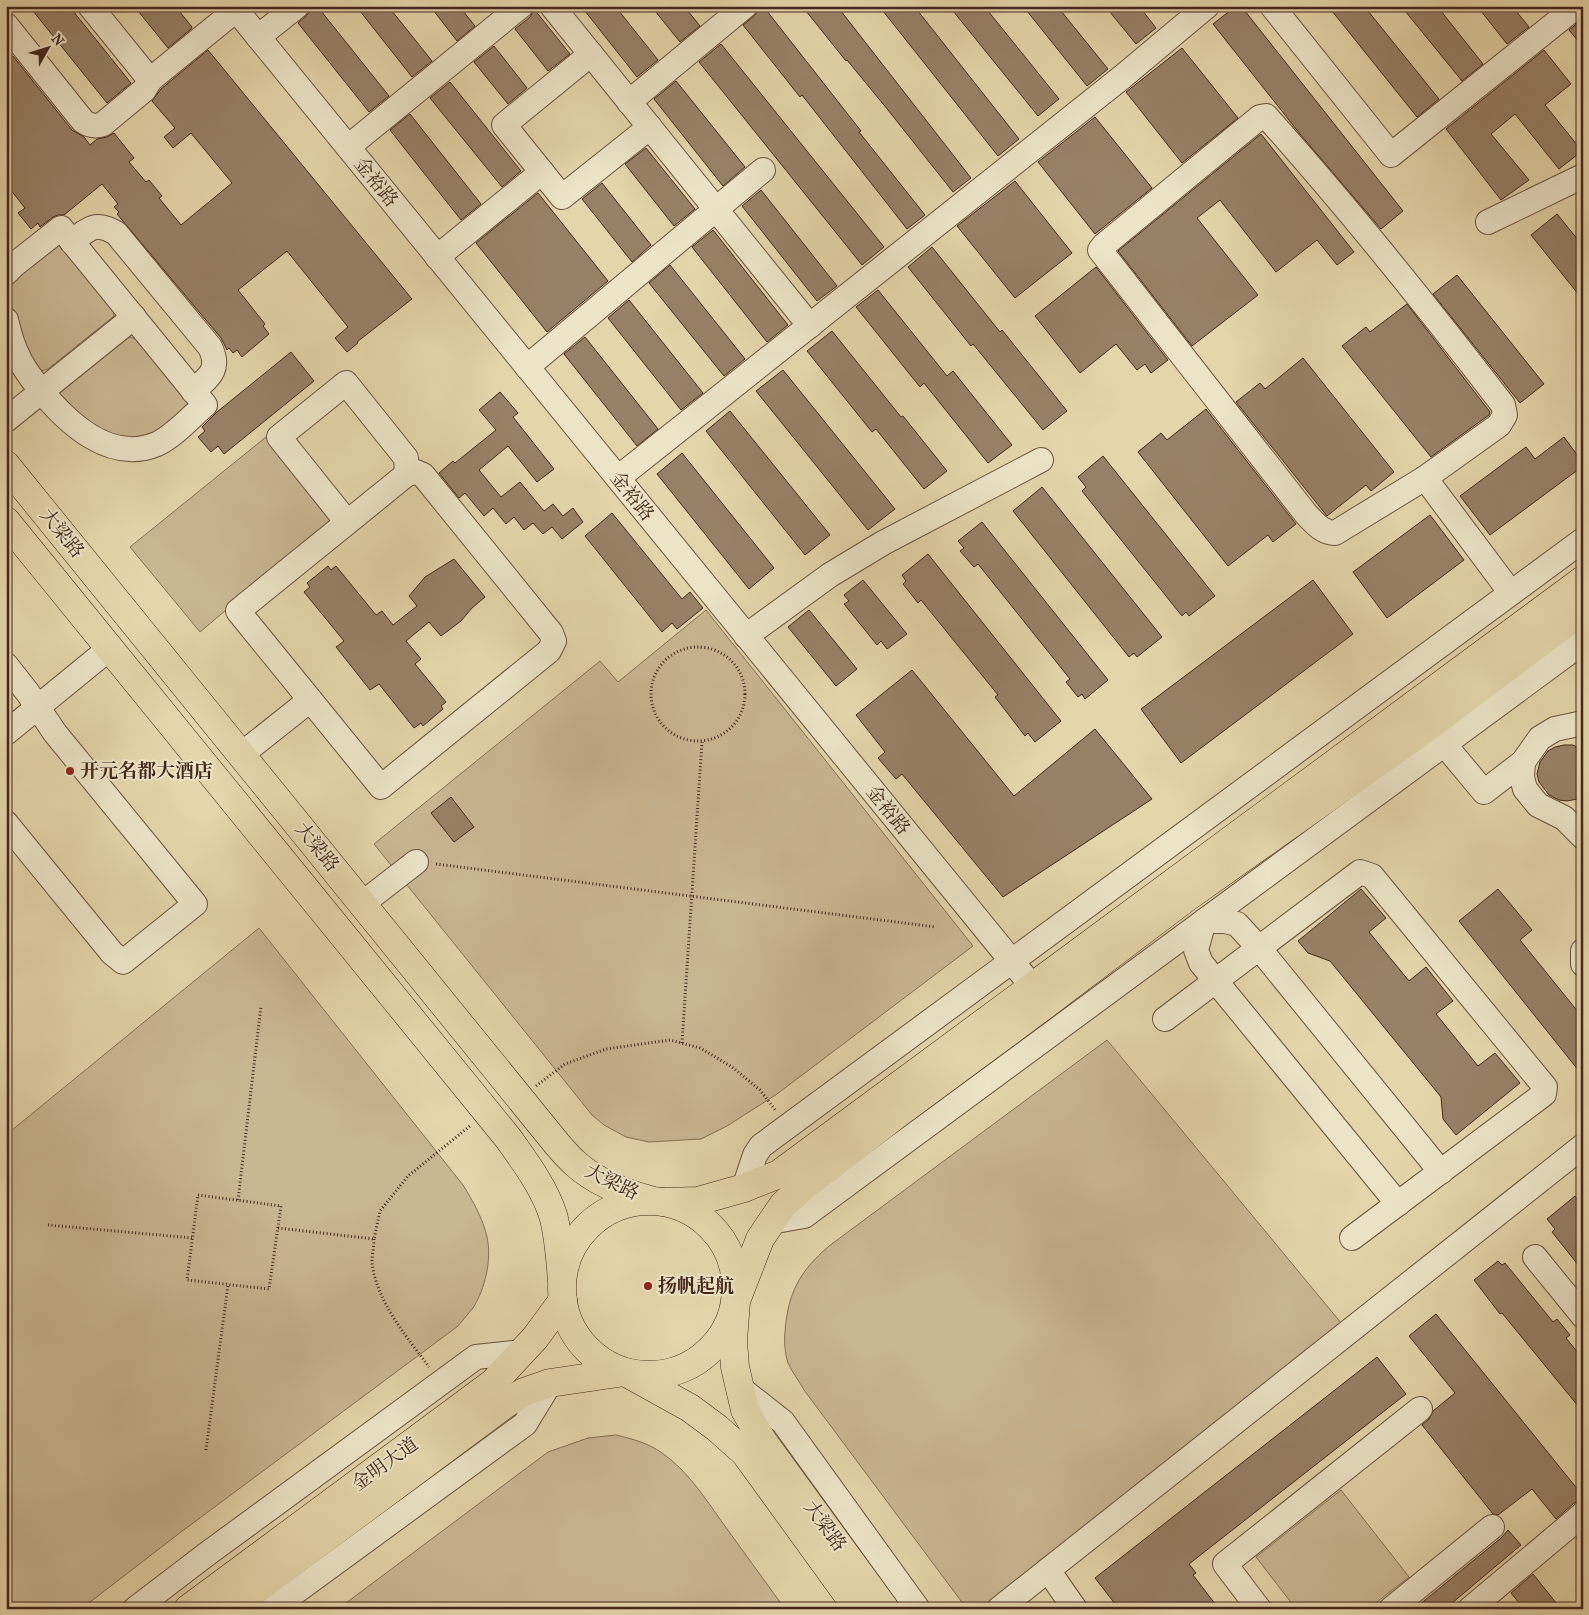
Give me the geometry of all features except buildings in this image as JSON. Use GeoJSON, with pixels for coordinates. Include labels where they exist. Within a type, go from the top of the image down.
{"type":"FeatureCollection","features":[{"type":"Feature","properties":{"kind":"main road","name":"大梁路"},"geometry":{"type":"LineString","coordinates":[[6,465],[557,1144],[576,1165],[599,1180],[629,1194],[657,1201]]}},
{"type":"Feature","properties":{"kind":"main road","name":"大梁路"},"geometry":{"type":"LineString","coordinates":[[6,521],[508,1138],[532,1172],[553,1215],[562,1290]]}},
{"type":"Feature","properties":{"kind":"main road"},"geometry":{"type":"LineString","coordinates":[[1583,580],[779,1174],[744,1188],[698,1201],[635,1201],[607,1211],[594,1220],[583,1230],[568,1256],[562,1290],[571,1327],[588,1350],[611,1366],[624,1372],[641,1375],[666,1374],[689,1366],[703,1357],[715,1346],[725,1332],[755,1250],[770,1222],[783,1204],[798,1191],[900,1112],[1186,898],[1425,729],[1583,610]]}},
{"type":"Feature","properties":{"kind":"main road"},"geometry":{"type":"LineString","coordinates":[[657,1201],[679,1206],[692,1212],[705,1220],[716,1231],[731,1256],[737,1286],[736,1301]]}},
{"type":"Feature","properties":{"kind":"main road","name":"金明大道"},"geometry":{"type":"LineString","coordinates":[[188,1609],[493,1384],[535,1338],[562,1290]]}},
{"type":"Feature","properties":{"kind":"main road","name":"大梁路"},"geometry":{"type":"LineString","coordinates":[[736,1301],[733,1341],[735,1367],[745,1410],[762,1440],[885,1609]]}},
{"type":"Feature","properties":{"kind":"main road","name":"大梁路"},"geometry":{"type":"LineString","coordinates":[[624,1372],[690,1408],[717,1428],[745,1453],[858,1609]]}},
{"type":"Feature","properties":{"kind":"main road","name":"金明大道"},"geometry":{"type":"LineString","coordinates":[[230,1609],[524,1392],[550,1383],[573,1378],[624,1372]]}},
{"type":"Feature","properties":{"kind":"street"},"geometry":{"type":"LineString","coordinates":[[90,6],[150,80]]}},
{"type":"Feature","properties":{"kind":"street"},"geometry":{"type":"LineString","coordinates":[[258,37],[297,6]]}},
{"type":"Feature","properties":{"kind":"street"},"geometry":{"type":"LineString","coordinates":[[348,147],[521,6]]}},
{"type":"Feature","properties":{"kind":"street"},"geometry":{"type":"LineString","coordinates":[[552,6],[810,326]]}},
{"type":"Feature","properties":{"kind":"street"},"geometry":{"type":"LineString","coordinates":[[629,102],[745,6]]}},
{"type":"Feature","properties":{"kind":"street"},"geometry":{"type":"LineString","coordinates":[[618,478],[1114,84],[1207,6]]}},
{"type":"Feature","properties":{"kind":"street"},"geometry":{"type":"LineString","coordinates":[[1272,6],[1391,155],[1576,6]]}},
{"type":"Feature","properties":{"kind":"street"},"geometry":{"type":"LineString","coordinates":[[6,25],[83,121],[96,126],[103,124],[144,90],[150,80],[234,8]]}},
{"type":"Feature","properties":{"kind":"street","name":"金裕路"},"geometry":{"type":"LineString","coordinates":[[234,8],[1032,986]]}},
{"type":"Feature","properties":{"kind":"street"},"geometry":{"type":"LineString","coordinates":[[591,54],[504,125],[562,197],[650,127]]}},
{"type":"Feature","properties":{"kind":"street"},"geometry":{"type":"LineString","coordinates":[[1266,116],[1313,168],[1440,323],[1503,405],[1505,415],[1499,425],[1425,478],[1334,533],[1329,533],[1319,526],[1306,514],[1100,250],[1260,117],[1266,116]]}},
{"type":"Feature","properties":{"kind":"street"},"geometry":{"type":"LineString","coordinates":[[527,367],[763,170]]}},
{"type":"Feature","properties":{"kind":"street"},"geometry":{"type":"LineString","coordinates":[[437,257],[542,172]]}},
{"type":"Feature","properties":{"kind":"street"},"geometry":{"type":"LineString","coordinates":[[1488,222],[1583,176]]}},
{"type":"Feature","properties":{"kind":"street"},"geometry":{"type":"LineString","coordinates":[[72,242],[88,229],[95,226],[109,229],[116,233],[210,347],[216,362],[213,372],[193,391]]}},
{"type":"Feature","properties":{"kind":"street"},"geometry":{"type":"LineString","coordinates":[[6,273],[14,264],[61,228],[205,406],[158,444],[144,448],[110,447],[79,429],[64,416],[42,391],[18,357],[6,320]]}},
{"type":"Feature","properties":{"kind":"street"},"geometry":{"type":"LineString","coordinates":[[6,420],[134,317]]}},
{"type":"Feature","properties":{"kind":"street"},"geometry":{"type":"LineString","coordinates":[[347,522],[279,438],[346,383],[406,458],[407,474]]}},
{"type":"Feature","properties":{"kind":"street"},"geometry":{"type":"LineString","coordinates":[[746,636],[830,575],[875,548],[1041,460]]}},
{"type":"Feature","properties":{"kind":"street"},"geometry":{"type":"LineString","coordinates":[[416,472],[423,475],[551,633],[554,641],[549,651],[381,787],[238,611],[347,522],[407,474],[416,472]]}},
{"type":"Feature","properties":{"kind":"street"},"geometry":{"type":"LineString","coordinates":[[1425,478],[1511,593]]}},
{"type":"Feature","properties":{"kind":"street"},"geometry":{"type":"LineString","coordinates":[[744,1188],[755,1155],[762,1146],[1583,540]]}},
{"type":"Feature","properties":{"kind":"street"},"geometry":{"type":"LineString","coordinates":[[770,1222],[804,1216],[1583,642]]}},
{"type":"Feature","properties":{"kind":"street"},"geometry":{"type":"LineString","coordinates":[[6,733],[110,648]]}},
{"type":"Feature","properties":{"kind":"street"},"geometry":{"type":"LineString","coordinates":[[6,665],[56,733],[195,904],[123,962],[112,953],[6,823]]}},
{"type":"Feature","properties":{"kind":"street"},"geometry":{"type":"LineString","coordinates":[[242,754],[310,700]]}},
{"type":"Feature","properties":{"kind":"street"},"geometry":{"type":"LineString","coordinates":[[1444,744],[1484,792],[1523,762],[1540,738],[1555,729],[1583,723]]}},
{"type":"Feature","properties":{"kind":"street"},"geometry":{"type":"LineString","coordinates":[[1523,762],[1522,777],[1525,789],[1538,805],[1564,818],[1583,837]]}},
{"type":"Feature","properties":{"kind":"street"},"geometry":{"type":"LineString","coordinates":[[363,904],[416,862]]}},
{"type":"Feature","properties":{"kind":"street"},"geometry":{"type":"LineString","coordinates":[[1165,1019],[1360,872],[1372,876],[1545,1087],[1544,1094],[1539,1098],[1352,1238]]}},
{"type":"Feature","properties":{"kind":"street"},"geometry":{"type":"LineString","coordinates":[[1186,898],[1204,921]]}},
{"type":"Feature","properties":{"kind":"street"},"geometry":{"type":"LineString","coordinates":[[1204,921],[1225,921],[1237,924],[1259,948],[1441,1172]]}},
{"type":"Feature","properties":{"kind":"street"},"geometry":{"type":"LineString","coordinates":[[1204,921],[1196,950],[1202,963],[1398,1204]]}},
{"type":"Feature","properties":{"kind":"street"},"geometry":{"type":"LineString","coordinates":[[1583,951],[1583,964]]}},
{"type":"Feature","properties":{"kind":"street"},"geometry":{"type":"LineString","coordinates":[[999,1609],[1583,1146]]}},
{"type":"Feature","properties":{"kind":"street"},"geometry":{"type":"LineString","coordinates":[[1535,1257],[1583,1316]]}},
{"type":"Feature","properties":{"kind":"street"},"geometry":{"type":"LineString","coordinates":[[135,1609],[476,1357],[522,1352]]}},
{"type":"Feature","properties":{"kind":"street"},"geometry":{"type":"LineString","coordinates":[[272,1609],[525,1424],[550,1383]]}},
{"type":"Feature","properties":{"kind":"street"},"geometry":{"type":"LineString","coordinates":[[740,1388],[783,1422],[918,1609]]}},
{"type":"Feature","properties":{"kind":"street"},"geometry":{"type":"LineString","coordinates":[[1259,1609],[1225,1564],[1420,1409]]}},
{"type":"Feature","properties":{"kind":"street"},"geometry":{"type":"LineString","coordinates":[[1470,1609],[1583,1514]]}},
{"type":"Feature","properties":{"kind":"street"},"geometry":{"type":"LineString","coordinates":[[1391,1609],[1492,1527]]}},
{"type":"Feature","properties":{"kind":"street"},"geometry":{"type":"LineString","coordinates":[[1048,1570],[1075,1609]]}},
{"type":"Feature","properties":{"kind":"path"},"geometry":{"type":"LineString","coordinates":[[689,647],[710,648],[729,658],[741,674],[745,684],[744,707],[734,727],[714,740],[702,742],[684,740],[668,731],[654,712],[651,700],[654,676],[660,666],[668,657],[689,647]]}},
{"type":"Feature","properties":{"kind":"path"},"geometry":{"type":"LineString","coordinates":[[682,1043],[702,742]]}},
{"type":"Feature","properties":{"kind":"path"},"geometry":{"type":"LineString","coordinates":[[416,862],[936,928]]}},
{"type":"Feature","properties":{"kind":"path"},"geometry":{"type":"LineString","coordinates":[[238,1200],[261,1006]]}},
{"type":"Feature","properties":{"kind":"path"},"geometry":{"type":"LineString","coordinates":[[519,1099],[565,1064],[606,1049],[670,1040],[700,1048],[732,1067],[760,1090],[789,1126]]}},
{"type":"Feature","properties":{"kind":"path"},"geometry":{"type":"LineString","coordinates":[[441,1383],[395,1321],[381,1294],[372,1262],[374,1239],[380,1211],[408,1176],[487,1113]]}},
{"type":"Feature","properties":{"kind":"path"},"geometry":{"type":"LineString","coordinates":[[198,1195],[238,1200],[281,1206],[269,1290],[187,1280],[198,1195]]}},
{"type":"Feature","properties":{"kind":"path"},"geometry":{"type":"LineString","coordinates":[[48,1225],[193,1238]]}},
{"type":"Feature","properties":{"kind":"path"},"geometry":{"type":"LineString","coordinates":[[278,1228],[374,1239]]}},
{"type":"Feature","properties":{"kind":"path"},"geometry":{"type":"LineString","coordinates":[[206,1450],[228,1285]]}},
{"type":"Feature","properties":{"kind":"shaded area"},"geometry":{"type":"Polygon","coordinates":[[[53,242],[62,244],[114,311],[114,316],[48,369],[41,371],[37,369],[14,336],[10,323],[7,295],[9,282],[53,242]]]}},
{"type":"Feature","properties":{"kind":"shaded area"},"geometry":{"type":"Polygon","coordinates":[[[126,336],[139,340],[190,402],[191,409],[151,443],[106,435],[60,399],[59,393],[126,336]]]}},
{"type":"Feature","properties":{"kind":"shaded area"},"geometry":{"type":"Polygon","coordinates":[[[266,437],[331,517],[329,523],[200,632],[130,547],[266,437]]]}},
{"type":"Feature","properties":{"kind":"shaded area"},"geometry":{"type":"Polygon","coordinates":[[[706,610],[973,946],[777,1094],[727,1126],[701,1139],[649,1142],[626,1137],[604,1125],[592,1115],[374,844],[600,661],[618,682],[706,610]]]}},
{"type":"Feature","properties":{"kind":"shaded area"},"geometry":{"type":"Polygon","coordinates":[[[259,928],[467,1191],[477,1210],[487,1237],[488,1265],[481,1292],[473,1308],[458,1326],[181,1532],[81,1609],[6,1609],[6,1135],[259,928]]]}},
{"type":"Feature","properties":{"kind":"shaded area"},"geometry":{"type":"Polygon","coordinates":[[[1107,1040],[1342,1324],[981,1609],[967,1609],[791,1370],[785,1352],[789,1306],[792,1295],[803,1274],[829,1246],[1107,1040]]]}},
{"type":"Feature","properties":{"kind":"shaded area"},"geometry":{"type":"Polygon","coordinates":[[[616,1435],[651,1447],[662,1453],[680,1468],[702,1494],[785,1609],[338,1609],[548,1452],[588,1438],[616,1435]]]}},
{"type":"Feature","properties":{"kind":"shaded area"},"geometry":{"type":"Polygon","coordinates":[[[1341,1490],[1409,1577],[1368,1609],[1296,1609],[1256,1557],[1341,1490]]]}},
{"type":"Feature","properties":{"kind":"place","name":"开元名都大酒店"},"geometry":{"type":"Point","coordinates":[70,771]}},
{"type":"Feature","properties":{"kind":"place","name":"扬帆起航"},"geometry":{"type":"Point","coordinates":[648,1286]}}]}
